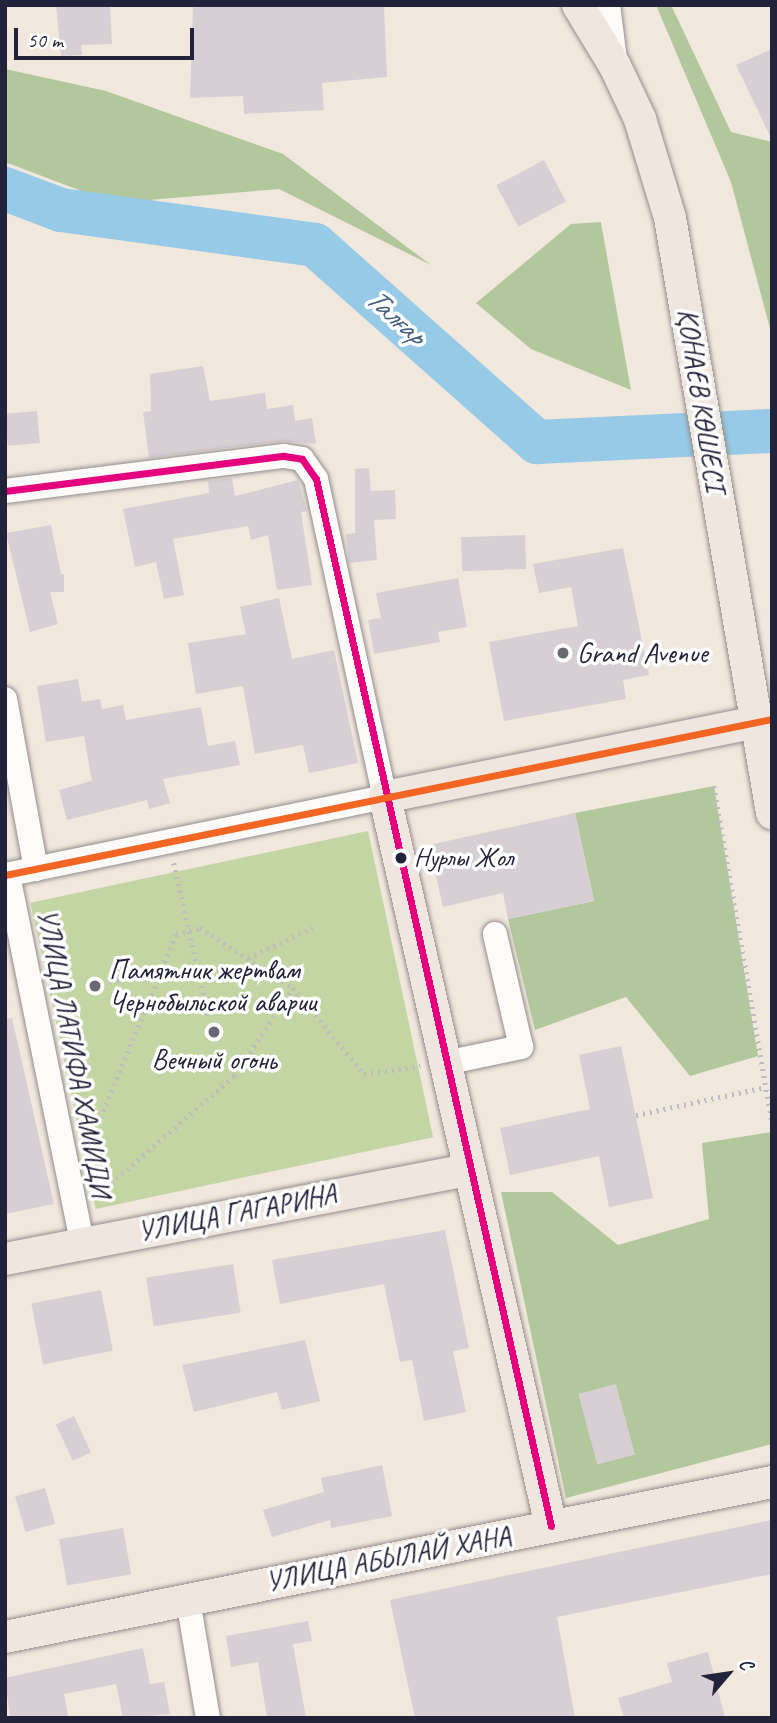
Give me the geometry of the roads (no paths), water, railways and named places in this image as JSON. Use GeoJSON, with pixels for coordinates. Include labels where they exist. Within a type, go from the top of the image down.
{"type":"FeatureCollection","features":[{"type":"Feature","properties":{"kind":"main road","name":"ҚОНАЕВ КӨШЕСІ"},"geometry":{"type":"LineString","coordinates":[[578,5],[615,66],[657,171],[691,333],[726,555],[764,720],[772,813]]}},
{"type":"Feature","properties":{"kind":"main road"},"geometry":{"type":"LineString","coordinates":[[551,1526],[385,797],[764,720]]}},
{"type":"Feature","properties":{"kind":"main road","name":"УЛИЦА ГАГАРИНА"},"geometry":{"type":"LineString","coordinates":[[5,1259],[82,1242],[469,1170]]}},
{"type":"Feature","properties":{"kind":"main road","name":"УЛИЦА АБЫЛАЙ ХАНА"},"geometry":{"type":"LineString","coordinates":[[5,1637],[772,1482]]}},
{"type":"Feature","properties":{"kind":"street"},"geometry":{"type":"LineString","coordinates":[[608,5],[615,66]]}},
{"type":"Feature","properties":{"kind":"street"},"geometry":{"type":"LineString","coordinates":[[5,491],[284,456],[302,459],[316,479],[385,797],[6,875]]}},
{"type":"Feature","properties":{"kind":"street","name":"УЛИЦА ЛАТИФА ХАМИДИ"},"geometry":{"type":"LineString","coordinates":[[5,699],[36,869]]}},
{"type":"Feature","properties":{"kind":"street","name":"УЛИЦА ЛАТИФА ХАМИДИ"},"geometry":{"type":"LineString","coordinates":[[6,875],[82,1242]]}},
{"type":"Feature","properties":{"kind":"street"},"geometry":{"type":"LineString","coordinates":[[445,1063],[521,1047],[495,934]]}},
{"type":"Feature","properties":{"kind":"street"},"geometry":{"type":"LineString","coordinates":[[188,1600],[208,1718]]}},
{"type":"Feature","properties":{"kind":"waterway","name":"Талғар"},"geometry":{"type":"LineString","coordinates":[[5,189],[61,210],[315,245],[537,442],[772,431]]}},
{"type":"Feature","properties":{"kind":"place","name":"Grand Avenue"},"geometry":{"type":"Point","coordinates":[563,653]}},
{"type":"Feature","properties":{"kind":"place","name":"Нурлы Жол"},"geometry":{"type":"Point","coordinates":[401,858]}},
{"type":"Feature","properties":{"kind":"place","name":"Памятник жертвам Чернобыльской аварии"},"geometry":{"type":"Point","coordinates":[95,986]}},
{"type":"Feature","properties":{"kind":"place","name":"Вечный огонь"},"geometry":{"type":"Point","coordinates":[214,1032]}}]}
